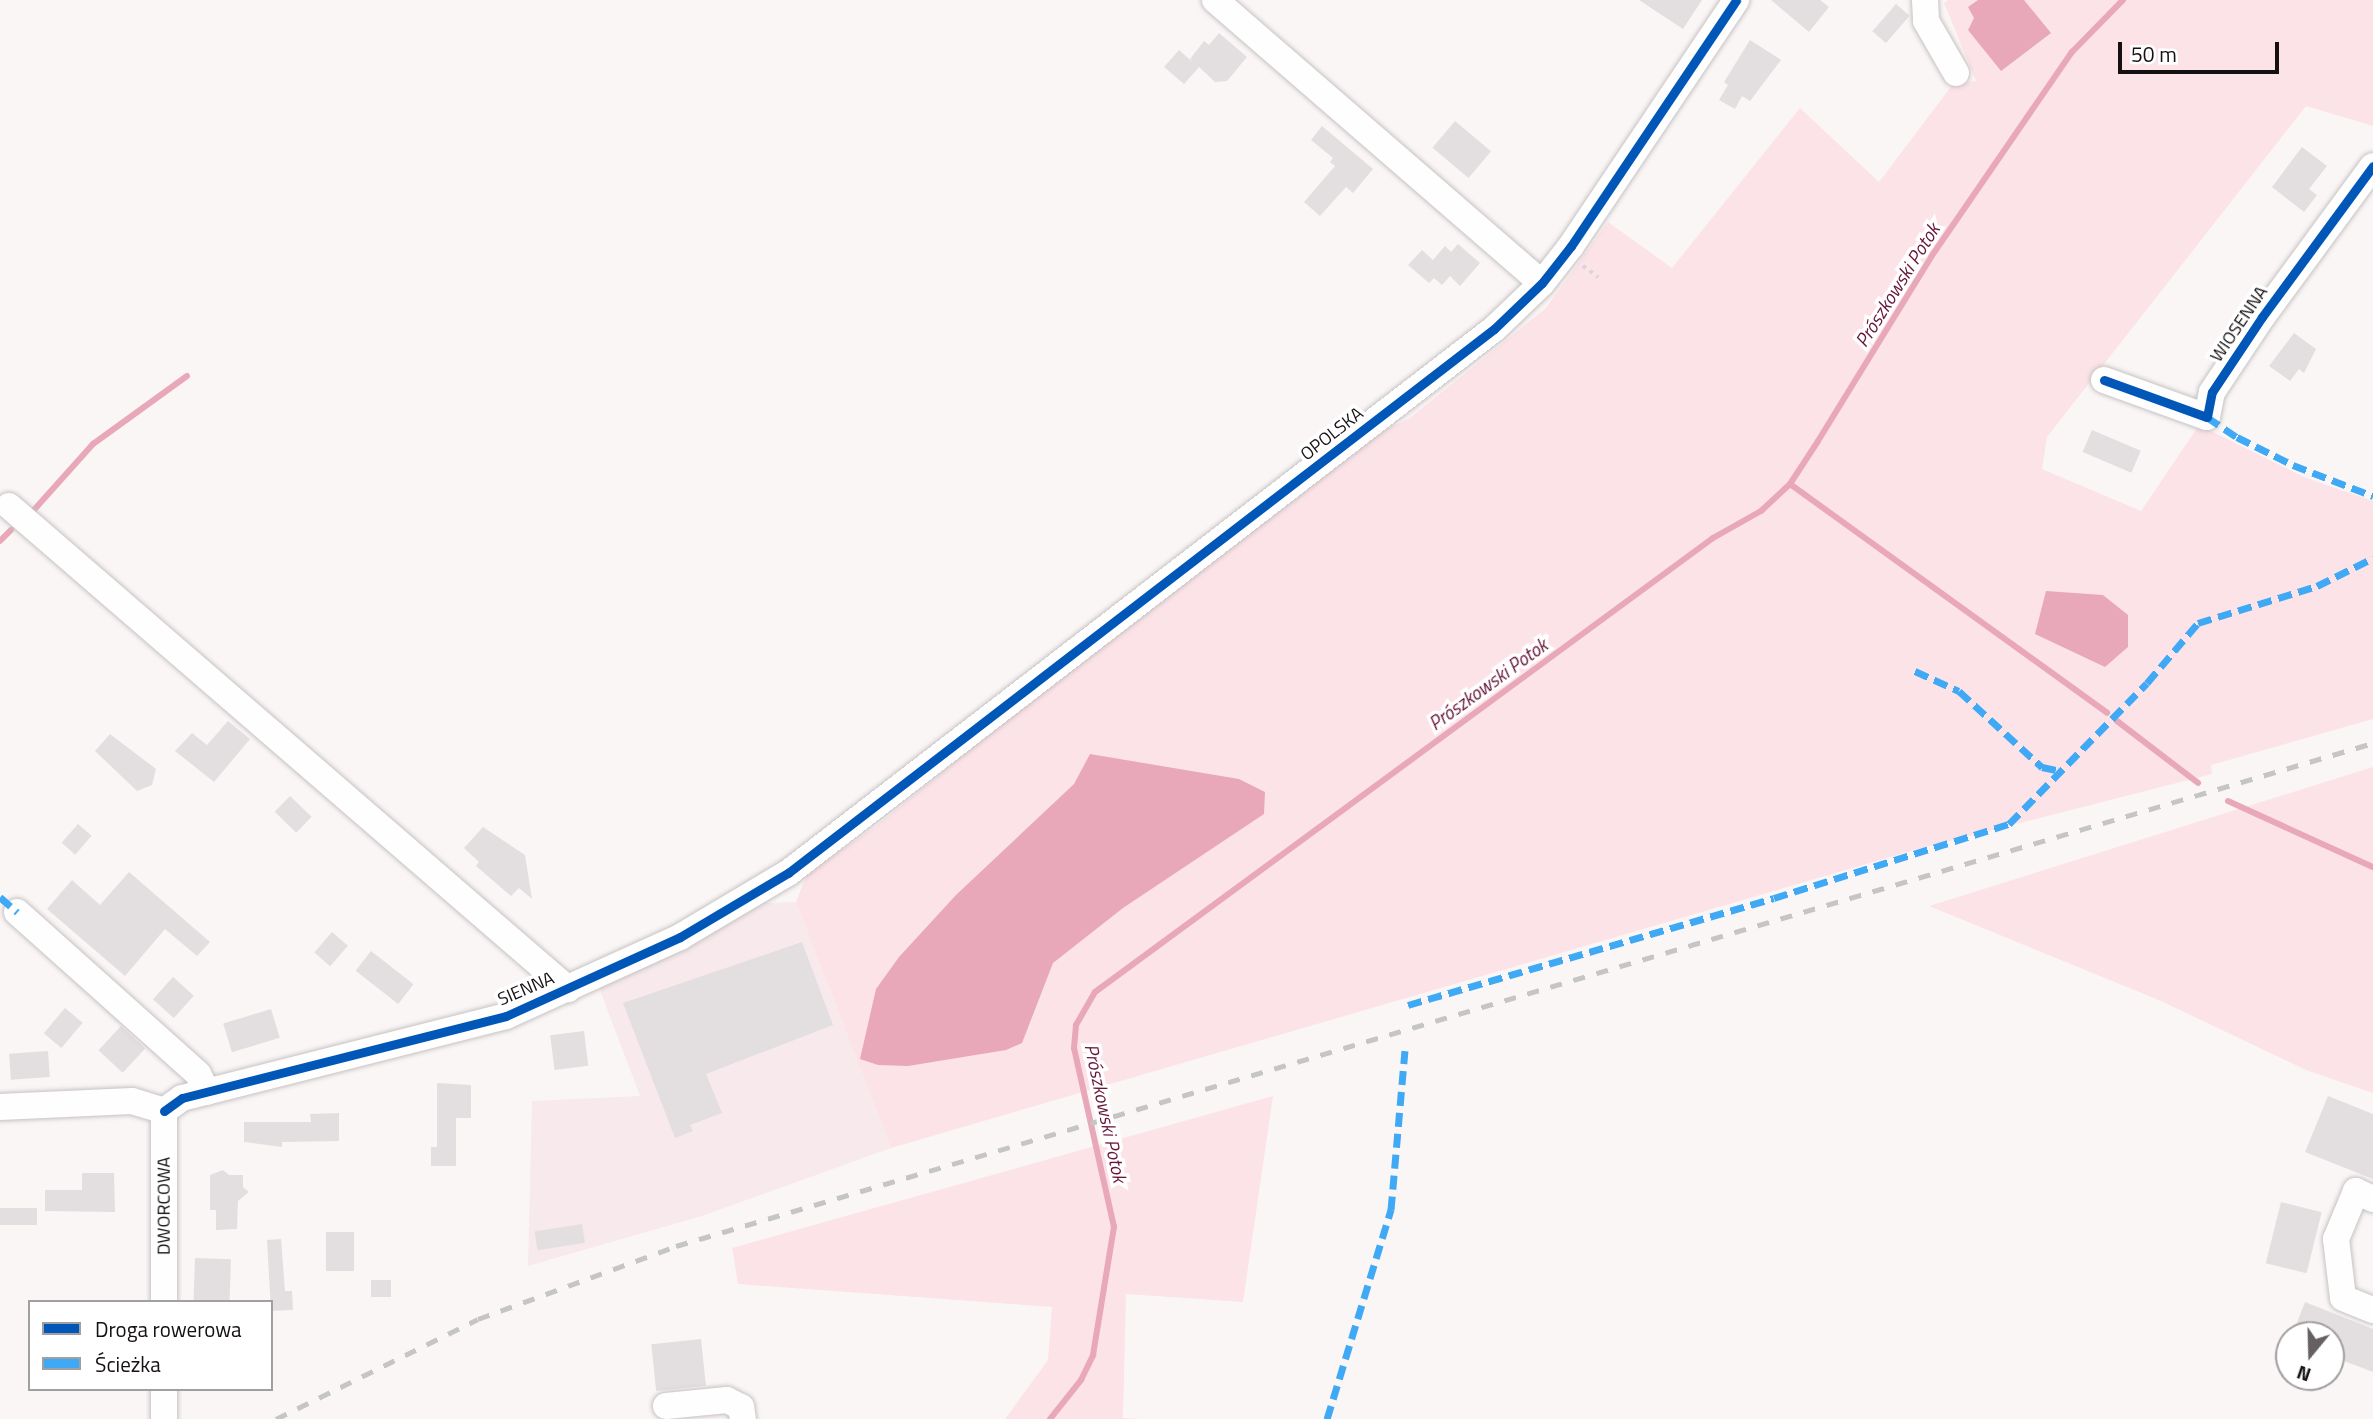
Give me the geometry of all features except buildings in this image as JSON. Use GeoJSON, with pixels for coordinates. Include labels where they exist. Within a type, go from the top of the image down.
{"type":"FeatureCollection","features":[{"type":"Feature","properties":{"kind":"street"},"geometry":{"type":"LineString","coordinates":[[1215,0],[1542,283]]}},
{"type":"Feature","properties":{"kind":"street","name":"OPOLSKA"},"geometry":{"type":"LineString","coordinates":[[866,817],[1494,329],[1542,283],[1595,212],[1736,0]]}},
{"type":"Feature","properties":{"kind":"street"},"geometry":{"type":"LineString","coordinates":[[1925,0],[1926,21],[1956,73]]}},
{"type":"Feature","properties":{"kind":"street","name":"WIOSENNA"},"geometry":{"type":"LineString","coordinates":[[2104,380],[2207,417],[2212,392],[2373,166]]}},
{"type":"Feature","properties":{"kind":"street"},"geometry":{"type":"LineString","coordinates":[[9,506],[568,989]]}},
{"type":"Feature","properties":{"kind":"street","name":"SIENNA"},"geometry":{"type":"LineString","coordinates":[[164,1111],[182,1098],[461,1030],[568,989],[680,937],[738,904],[866,817]]}},
{"type":"Feature","properties":{"kind":"street"},"geometry":{"type":"LineString","coordinates":[[18,912],[198,1074],[206,1092]]}},
{"type":"Feature","properties":{"kind":"street"},"geometry":{"type":"LineString","coordinates":[[0,1086],[12,1107],[132,1101],[164,1111]]}},
{"type":"Feature","properties":{"kind":"street","name":"DWORCOWA"},"geometry":{"type":"LineString","coordinates":[[164,1111],[164,1300]]}},
{"type":"Feature","properties":{"kind":"street"},"geometry":{"type":"LineString","coordinates":[[2373,1199],[2356,1191],[2336,1239],[2343,1298],[2373,1310]]}},
{"type":"Feature","properties":{"kind":"street"},"geometry":{"type":"LineString","coordinates":[[164,1391],[164,1419]]}},
{"type":"Feature","properties":{"kind":"street"},"geometry":{"type":"LineString","coordinates":[[666,1406],[727,1400],[742,1413]]}},
{"type":"Feature","properties":{"kind":"path"},"geometry":{"type":"LineString","coordinates":[[1575,261],[1598,276]]}},
{"type":"Feature","properties":{"kind":"shaded area"},"geometry":{"type":"Polygon","coordinates":[[[1948,0],[2373,0],[2373,126],[2306,106],[2047,437],[2042,469],[2141,511],[2199,425],[2304,477],[2373,501],[2373,719],[2211,765],[2212,774],[1918,849],[891,1148],[796,902],[807,874],[875,827],[1330,456],[1410,418],[1546,308],[1608,222],[1672,268],[1800,108],[1879,182],[1953,84],[1976,81],[1944,3],[1948,0]]]}},
{"type":"Feature","properties":{"kind":"shaded area"},"geometry":{"type":"Polygon","coordinates":[[[1978,0],[2024,0],[2051,33],[2001,71],[1968,30],[1974,18],[1968,7],[1978,0]]]}},
{"type":"Feature","properties":{"kind":"shaded area"},"geometry":{"type":"Polygon","coordinates":[[[2046,591],[2103,595],[2128,615],[2128,647],[2105,667],[2035,634],[2046,591]]]}},
{"type":"Feature","properties":{"kind":"shaded area"},"geometry":{"type":"Polygon","coordinates":[[[1090,754],[1239,779],[1265,792],[1264,814],[1123,908],[1053,963],[1022,1043],[1006,1050],[908,1066],[878,1065],[860,1059],[876,989],[899,957],[956,895],[1074,784],[1090,754]]]}},
{"type":"Feature","properties":{"kind":"shaded area"},"geometry":{"type":"Polygon","coordinates":[[[2373,767],[2373,1093],[2306,1070],[2161,1001],[1929,906],[2373,767]]]}},
{"type":"Feature","properties":{"kind":"shaded area"},"geometry":{"type":"Polygon","coordinates":[[[796,902],[891,1148],[702,1216],[528,1266],[532,1101],[640,1096],[595,977],[738,904],[796,902]]]}},
{"type":"Feature","properties":{"kind":"shaded area"},"geometry":{"type":"Polygon","coordinates":[[[1273,1096],[1243,1302],[1126,1294],[1123,1418],[1141,1419],[1005,1419],[1048,1360],[1052,1307],[738,1284],[732,1248],[1273,1096]]]}},
{"type":"Feature","properties":{"kind":"waterway","name":"Prószkowski Potok"},"geometry":{"type":"LineString","coordinates":[[1050,1419],[1081,1380],[1093,1355],[1114,1227],[1074,1048],[1076,1025],[1095,992],[1713,538],[1761,511],[1790,484],[1931,257],[2072,52],[2123,0]]}},
{"type":"Feature","properties":{"kind":"waterway"},"geometry":{"type":"LineString","coordinates":[[33,511],[93,444],[187,376]]}},
{"type":"Feature","properties":{"kind":"waterway"},"geometry":{"type":"LineString","coordinates":[[1790,484],[2107,713]]}},
{"type":"Feature","properties":{"kind":"waterway"},"geometry":{"type":"LineString","coordinates":[[0,541],[11,530]]}},
{"type":"Feature","properties":{"kind":"waterway"},"geometry":{"type":"LineString","coordinates":[[2117,721],[2198,783]]}},
{"type":"Feature","properties":{"kind":"waterway"},"geometry":{"type":"LineString","coordinates":[[2228,801],[2373,867]]}},
{"type":"Feature","properties":{"kind":"railway"},"geometry":{"type":"LineString","coordinates":[[276,1419],[478,1319],[676,1246],[2373,743]]}},
{"type":"Feature","properties":{"kind":"marked path"},"geometry":{"type":"LineString","coordinates":[[2207,417],[2237,437],[2293,465],[2373,496]]}},
{"type":"Feature","properties":{"kind":"marked path"},"geometry":{"type":"LineString","coordinates":[[1408,1005],[1774,898],[2009,824],[2147,683],[2198,623],[2317,586],[2373,558]]}},
{"type":"Feature","properties":{"kind":"marked path"},"geometry":{"type":"LineString","coordinates":[[1915,671],[1959,691],[2042,767],[2061,771]]}},
{"type":"Feature","properties":{"kind":"marked path"},"geometry":{"type":"LineString","coordinates":[[0,897],[17,912]]}},
{"type":"Feature","properties":{"kind":"marked path"},"geometry":{"type":"LineString","coordinates":[[1327,1419],[1391,1210],[1405,1051]]}},
{"type":"Feature","properties":{"kind":"cycle path"},"geometry":{"type":"LineString","coordinates":[[164,1111],[182,1098],[506,1016],[680,937],[788,873],[1494,329],[1542,283],[1571,246],[1736,0]]}},
{"type":"Feature","properties":{"kind":"cycle path"},"geometry":{"type":"LineString","coordinates":[[2104,380],[2207,417],[2212,392],[2262,317],[2373,166]]}}]}
